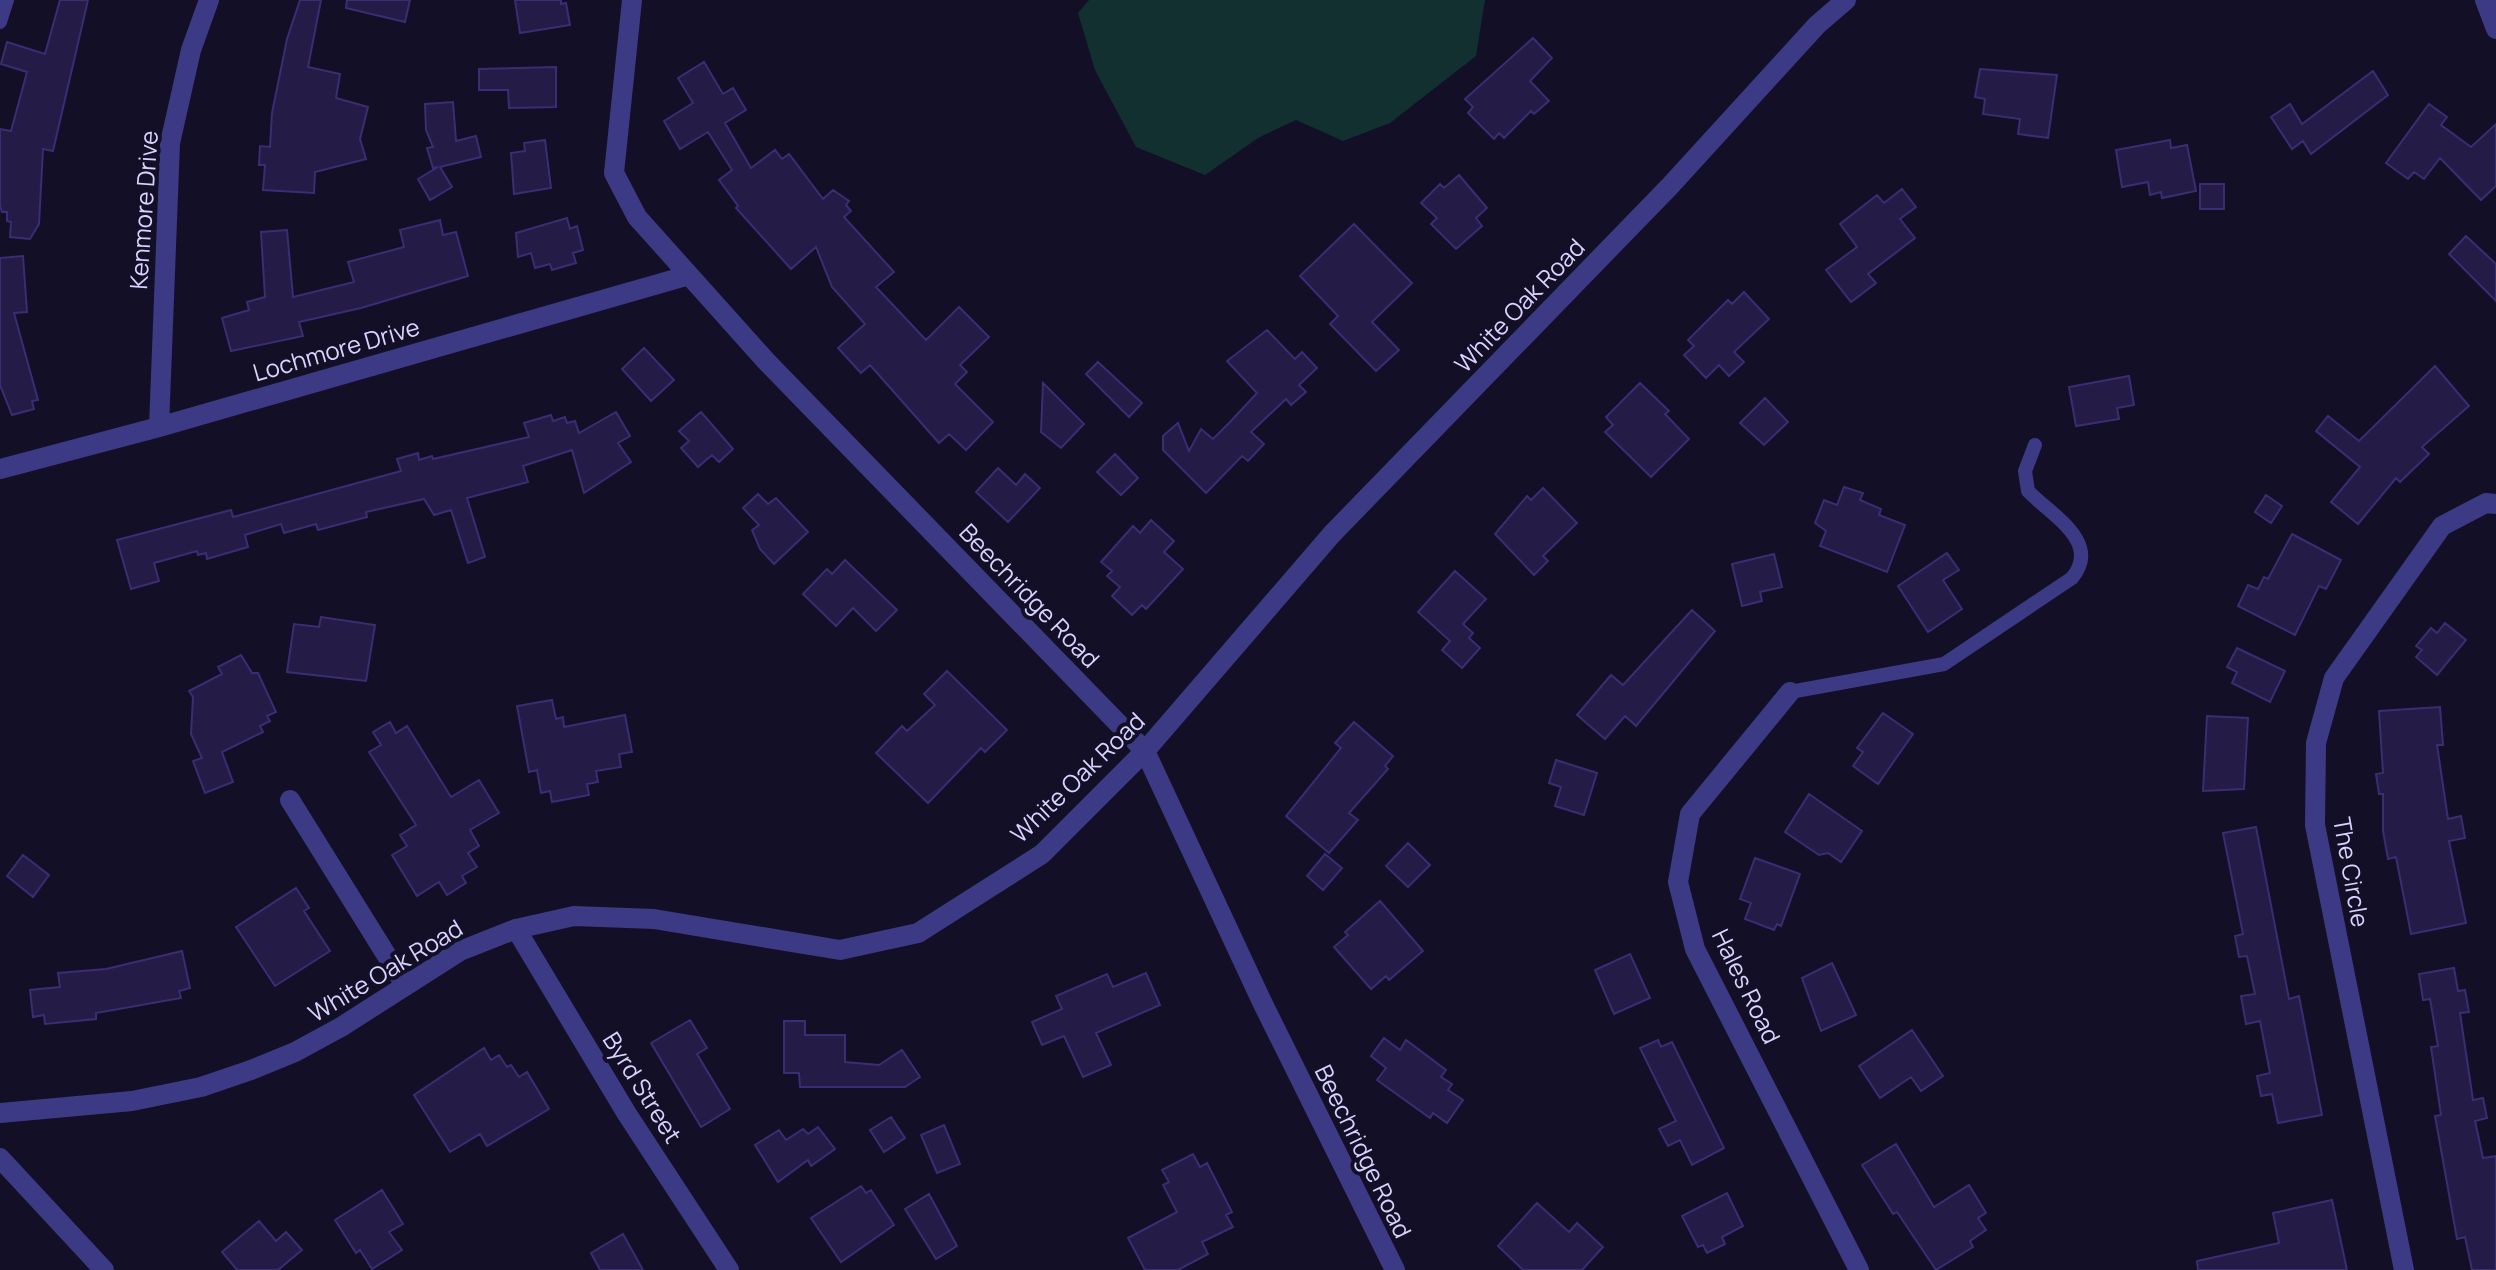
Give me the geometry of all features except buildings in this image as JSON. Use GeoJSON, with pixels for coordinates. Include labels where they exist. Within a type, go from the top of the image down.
{"type":"FeatureCollection","features":[{"type":"Feature","properties":{"kind":"street","name":"Kenmore Drive"},"geometry":{"type":"LineString","coordinates":[[159,427],[170,143],[191,50],[209,0]]}},
{"type":"Feature","properties":{"kind":"street","name":"Beechridge Road"},"geometry":{"type":"LineString","coordinates":[[632,0],[614,173],[637,217],[686,276],[1145,751],[1263,1004],[1395,1270]]}},
{"type":"Feature","properties":{"kind":"street","name":"White Oak Road"},"geometry":{"type":"LineString","coordinates":[[0,1113],[132,1101],[201,1087],[295,1052],[460,951],[516,929],[574,916],[654,919],[840,950],[918,933],[1042,854],[1145,751],[1332,534],[1670,186],[1817,25],[1846,0]]}},
{"type":"Feature","properties":{"kind":"street"},"geometry":{"type":"LineString","coordinates":[[2485,0],[2496,29]]}},
{"type":"Feature","properties":{"kind":"street","name":"Lochmore Drive"},"geometry":{"type":"LineString","coordinates":[[0,469],[159,427],[686,276]]}},
{"type":"Feature","properties":{"kind":"street","name":"The Circle"},"geometry":{"type":"LineString","coordinates":[[2404,1270],[2315,825],[2316,743],[2334,678],[2442,526],[2486,503],[2496,504]]}},
{"type":"Feature","properties":{"kind":"street","name":"Hales Road"},"geometry":{"type":"LineString","coordinates":[[1790,692],[1690,814],[1678,882],[1695,949],[1859,1270]]}},
{"type":"Feature","properties":{"kind":"street"},"geometry":{"type":"LineString","coordinates":[[290,800],[405,985]]}},
{"type":"Feature","properties":{"kind":"street","name":"Byrd Street"},"geometry":{"type":"LineString","coordinates":[[516,929],[627,1114],[729,1270]]}},
{"type":"Feature","properties":{"kind":"street"},"geometry":{"type":"LineString","coordinates":[[0,1158],[104,1270]]}},
{"type":"Feature","properties":{"kind":"lane"},"geometry":{"type":"LineString","coordinates":[[0,22],[7,0]]}},
{"type":"Feature","properties":{"kind":"lane"},"geometry":{"type":"LineString","coordinates":[[1790,692],[1944,664],[2072,578],[2081,567],[2083,554],[2078,540],[2028,491],[2024,481],[2035,445]]}},
{"type":"Feature","properties":{"kind":"green space"},"geometry":{"type":"Polygon","coordinates":[[[1089,0],[1485,0],[1476,56],[1390,123],[1343,141],[1296,120],[1258,138],[1205,175],[1136,147],[1095,70],[1078,13],[1089,0]]]}}]}
